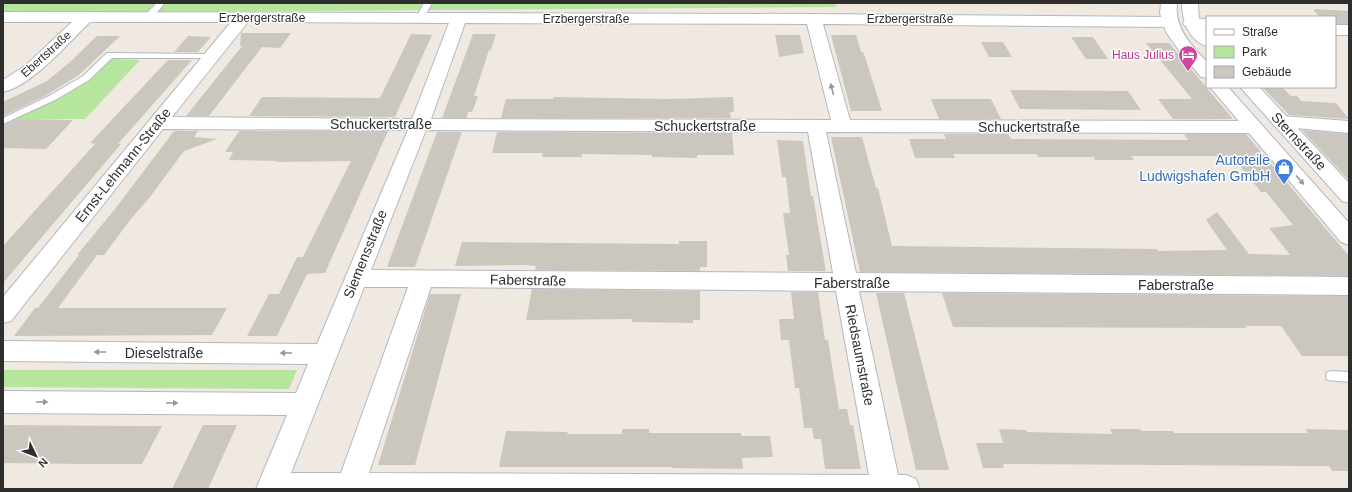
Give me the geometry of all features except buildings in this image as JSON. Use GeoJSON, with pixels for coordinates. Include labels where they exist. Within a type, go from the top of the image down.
{"type":"FeatureCollection","features":[{"type":"Feature","properties":{"kind":"street"},"geometry":{"type":"LineString","coordinates":[[1169,3],[1167,10],[1169,22],[1179,40],[1206,71]]}},
{"type":"Feature","properties":{"kind":"street"},"geometry":{"type":"LineString","coordinates":[[1190,3],[1191,23],[1196,31],[1206,40]]}},
{"type":"Feature","properties":{"kind":"street","name":"Erzbergerstraße"},"geometry":{"type":"LineString","coordinates":[[6,23],[24,17],[148,17],[814,19],[1169,22],[1206,24]]}},
{"type":"Feature","properties":{"kind":"street","name":"Ebertstraße"},"geometry":{"type":"LineString","coordinates":[[3,87],[31,70],[86,17]]}},
{"type":"Feature","properties":{"kind":"street","name":"Ernst-Lehmann-Straße"},"geometry":{"type":"LineString","coordinates":[[3,314],[156,123],[244,18]]}},
{"type":"Feature","properties":{"kind":"street","name":"Siemensstraße"},"geometry":{"type":"LineString","coordinates":[[270,487],[432,93],[460,18]]}},
{"type":"Feature","properties":{"kind":"street"},"geometry":{"type":"LineString","coordinates":[[814,19],[842,126]]}},
{"type":"Feature","properties":{"kind":"street"},"geometry":{"type":"LineString","coordinates":[[1336,30],[1349,30]]}},
{"type":"Feature","properties":{"kind":"street","name":"Sternstraße"},"geometry":{"type":"LineString","coordinates":[[1220,88],[1349,237]]}},
{"type":"Feature","properties":{"kind":"street","name":"Sternstraße"},"geometry":{"type":"LineString","coordinates":[[1250,88],[1349,196]]}},
{"type":"Feature","properties":{"kind":"street","name":"Schuckertstraße"},"geometry":{"type":"LineString","coordinates":[[156,123],[1253,127],[1281,122],[1349,127]]}},
{"type":"Feature","properties":{"kind":"street","name":"Riedsaumstraße"},"geometry":{"type":"LineString","coordinates":[[816,126],[886,489]]}},
{"type":"Feature","properties":{"kind":"street","name":"Faberstraße"},"geometry":{"type":"LineString","coordinates":[[356,278],[1349,286]]}},
{"type":"Feature","properties":{"kind":"street"},"geometry":{"type":"LineString","coordinates":[[351,485],[423,278]]}},
{"type":"Feature","properties":{"kind":"street","name":"Dieselstraße"},"geometry":{"type":"LineString","coordinates":[[3,351],[325,354]]}},
{"type":"Feature","properties":{"kind":"street"},"geometry":{"type":"LineString","coordinates":[[3,402],[304,404]]}},
{"type":"Feature","properties":{"kind":"street"},"geometry":{"type":"LineString","coordinates":[[270,487],[351,485],[906,489]]}},
{"type":"Feature","properties":{"kind":"lane"},"geometry":{"type":"LineString","coordinates":[[148,17],[161,3]]}},
{"type":"Feature","properties":{"kind":"lane"},"geometry":{"type":"LineString","coordinates":[[420,18],[428,3]]}},
{"type":"Feature","properties":{"kind":"lane"},"geometry":{"type":"LineString","coordinates":[[3,121],[54,97],[86,78],[110,56],[211,56]]}},
{"type":"Feature","properties":{"kind":"lane"},"geometry":{"type":"LineString","coordinates":[[1332,376],[1349,376]]}},
{"type":"Feature","properties":{"kind":"shaded area"},"geometry":{"type":"Polygon","coordinates":[[[835,3],[1079,3],[1082,7],[837,7],[835,3]]]}},
{"type":"Feature","properties":{"kind":"green space"},"geometry":{"type":"Polygon","coordinates":[[[3,3],[835,3],[837,7],[162,12],[3,11],[3,3]]]}},
{"type":"Feature","properties":{"kind":"green space"},"geometry":{"type":"Polygon","coordinates":[[[109,59],[140,60],[85,119],[16,119],[56,98],[109,59]]]}},
{"type":"Feature","properties":{"kind":"green space"},"geometry":{"type":"Polygon","coordinates":[[[3,370],[297,370],[289,389],[3,387],[3,370]]]}},
{"type":"Feature","properties":{"kind":"place","name":"Haus Julius"},"geometry":{"type":"Point","coordinates":[1188,72]}},
{"type":"Feature","properties":{"kind":"place","name":"Autoteile Ludwigshafen GmbH"},"geometry":{"type":"Point","coordinates":[1284,185]}}]}
